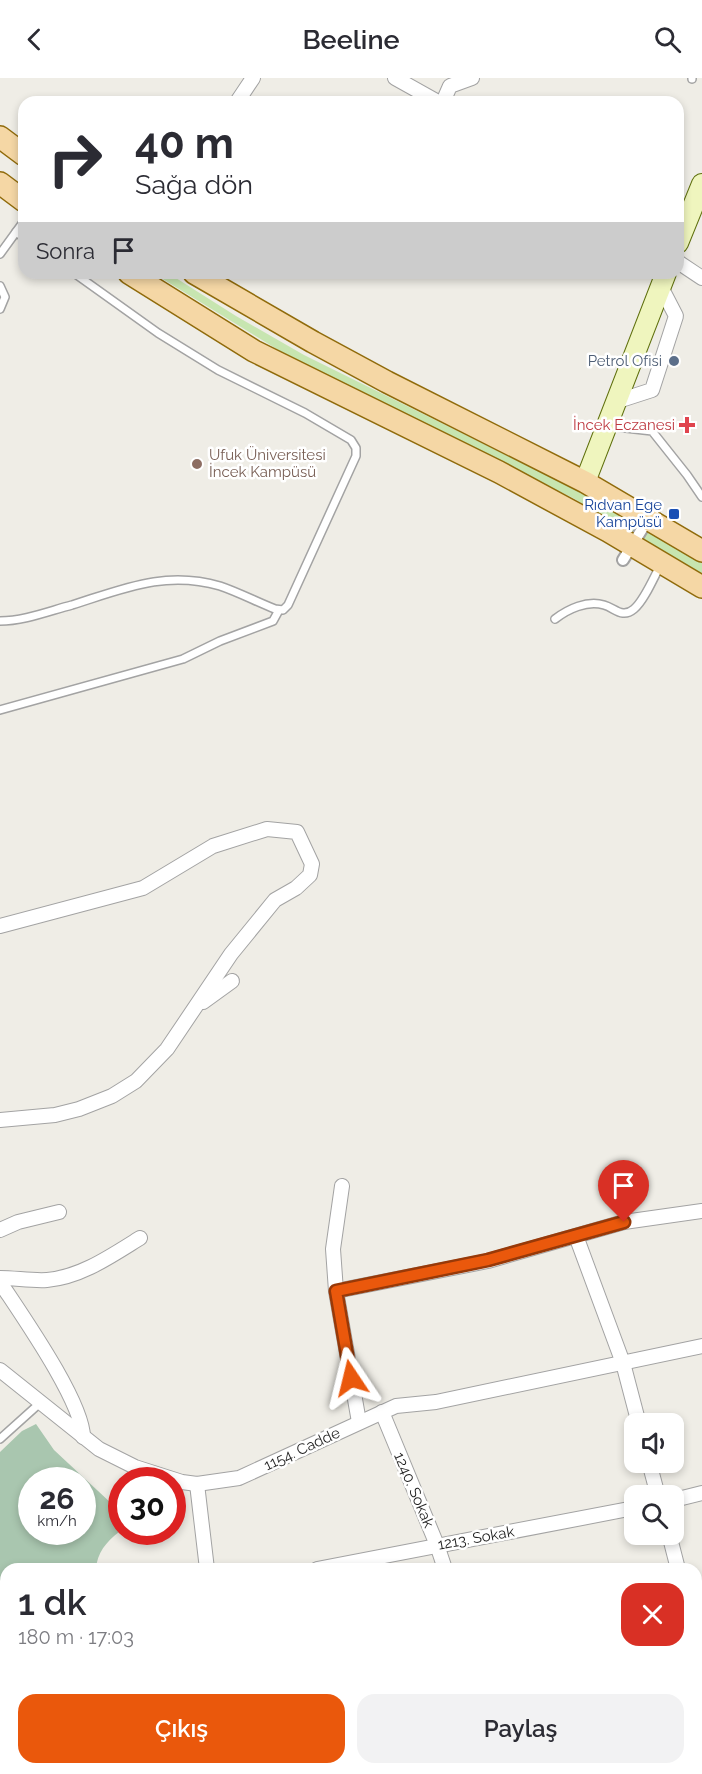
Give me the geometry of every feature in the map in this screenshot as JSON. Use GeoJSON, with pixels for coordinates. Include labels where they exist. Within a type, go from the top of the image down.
{"type":"FeatureCollection","features":[{"type":"Feature","properties":{"kind":"main road"},"geometry":{"type":"LineString","coordinates":[[0,136],[18,150]]}},
{"type":"Feature","properties":{"kind":"main road"},"geometry":{"type":"LineString","coordinates":[[0,183],[18,196]]}},
{"type":"Feature","properties":{"kind":"main road"},"geometry":{"type":"LineString","coordinates":[[684,228],[702,184]]}},
{"type":"Feature","properties":{"kind":"main road"},"geometry":{"type":"LineString","coordinates":[[139,279],[254,351],[499,472],[627,553],[662,563],[702,587]]}},
{"type":"Feature","properties":{"kind":"main road"},"geometry":{"type":"LineString","coordinates":[[204,279],[376,376],[585,482],[652,513],[702,551]]}},
{"type":"Feature","properties":{"kind":"main road"},"geometry":{"type":"LineString","coordinates":[[585,482],[664,280]]}},
{"type":"Feature","properties":{"kind":"street"},"geometry":{"type":"LineString","coordinates":[[241,96],[253,78]]}},
{"type":"Feature","properties":{"kind":"street"},"geometry":{"type":"LineString","coordinates":[[395,78],[427,96]]}},
{"type":"Feature","properties":{"kind":"street"},"geometry":{"type":"LineString","coordinates":[[446,96],[450,86],[472,78]]}},
{"type":"Feature","properties":{"kind":"street"},"geometry":{"type":"LineString","coordinates":[[684,266],[702,278]]}},
{"type":"Feature","properties":{"kind":"street"},"geometry":{"type":"LineString","coordinates":[[618,401],[652,390],[676,316],[664,280]]}},
{"type":"Feature","properties":{"kind":"street"},"geometry":{"type":"LineString","coordinates":[[627,553],[652,513]]}},
{"type":"Feature","properties":{"kind":"street"},"geometry":{"type":"LineString","coordinates":[[0,926],[143,888],[213,846],[267,829],[297,832],[312,864],[310,875],[296,888],[275,900],[231,954],[167,1049],[136,1081],[112,1096],[79,1109],[56,1115],[0,1120]]}},
{"type":"Feature","properties":{"kind":"street"},"geometry":{"type":"LineString","coordinates":[[190,1013],[232,981]]}},
{"type":"Feature","properties":{"kind":"street"},"geometry":{"type":"LineString","coordinates":[[342,1186],[333,1250],[336,1291],[359,1422]]}},
{"type":"Feature","properties":{"kind":"street"},"geometry":{"type":"LineString","coordinates":[[336,1291],[439,1272],[528,1250],[624,1222],[702,1211]]}},
{"type":"Feature","properties":{"kind":"street"},"geometry":{"type":"LineString","coordinates":[[0,1230],[18,1222],[59,1212]]}},
{"type":"Feature","properties":{"kind":"street"},"geometry":{"type":"LineString","coordinates":[[576,1236],[623,1363],[636,1413]]}},
{"type":"Feature","properties":{"kind":"street"},"geometry":{"type":"LineString","coordinates":[[0,1280],[46,1280],[70,1276],[101,1262],[140,1238]]}},
{"type":"Feature","properties":{"kind":"street"},"geometry":{"type":"LineString","coordinates":[[0,1280],[54,1367],[83,1428],[83,1437]]}},
{"type":"Feature","properties":{"kind":"street","name":"1154. Cadde"},"geometry":{"type":"LineString","coordinates":[[0,1370],[99,1449],[135,1467],[182,1482],[197,1484],[238,1478],[287,1458],[396,1406],[436,1402],[702,1346]]}},
{"type":"Feature","properties":{"kind":"street","name":"1240. Sokak"},"geometry":{"type":"LineString","coordinates":[[382,1412],[443,1563]]}},
{"type":"Feature","properties":{"kind":"street"},"geometry":{"type":"LineString","coordinates":[[197,1484],[206,1563]]}},
{"type":"Feature","properties":{"kind":"street"},"geometry":{"type":"LineString","coordinates":[[684,1498],[702,1494]]}},
{"type":"Feature","properties":{"kind":"street","name":"1213. Sokak"},"geometry":{"type":"LineString","coordinates":[[347,1563],[624,1510]]}},
{"type":"Feature","properties":{"kind":"street"},"geometry":{"type":"LineString","coordinates":[[672,1545],[676,1563]]}},
{"type":"Feature","properties":{"kind":"lane"},"geometry":{"type":"LineString","coordinates":[[0,254],[18,229]]}},
{"type":"Feature","properties":{"kind":"lane"},"geometry":{"type":"LineString","coordinates":[[0,710],[183,659],[220,641],[273,621],[279,610],[288,605],[355,459],[356,452],[353,443],[305,414],[218,370],[158,333],[82,279]]}},
{"type":"Feature","properties":{"kind":"lane"},"geometry":{"type":"LineString","coordinates":[[0,286],[5,297],[0,309]]}},
{"type":"Feature","properties":{"kind":"lane"},"geometry":{"type":"LineString","coordinates":[[608,426],[652,431],[702,497]]}},
{"type":"Feature","properties":{"kind":"lane"},"geometry":{"type":"LineString","coordinates":[[555,619],[569,609],[586,604],[605,605],[620,614],[629,613],[637,606],[662,563]]}},
{"type":"Feature","properties":{"kind":"lane"},"geometry":{"type":"LineString","coordinates":[[0,621],[30,616],[127,586],[158,580],[190,581],[221,587],[279,610]]}},
{"type":"Feature","properties":{"kind":"lane"},"geometry":{"type":"LineString","coordinates":[[0,1439],[40,1402]]}},
{"type":"Feature","properties":{"kind":"green space"},"geometry":{"type":"Polygon","coordinates":[[[163,279],[177,279],[304,355],[581,492],[702,563],[702,574],[573,498],[364,396],[280,351],[163,279]]]}},
{"type":"Feature","properties":{"kind":"green space"},"geometry":{"type":"Polygon","coordinates":[[[36,1424],[54,1450],[72,1467],[18,1467],[18,1545],[96,1545],[96,1489],[108,1500],[108,1542],[97,1563],[0,1563],[0,1452],[22,1431],[36,1424]]]}},
{"type":"Feature","properties":{"kind":"place","name":"Petrol Ofisi"},"geometry":{"type":"Point","coordinates":[674,361]}},
{"type":"Feature","properties":{"kind":"place","name":"İncek Eczanesi"},"geometry":{"type":"Point","coordinates":[687,425]}},
{"type":"Feature","properties":{"kind":"place","name":"Ufuk Üniversitesi İncek Kampüsü"},"geometry":{"type":"Point","coordinates":[197,464]}},
{"type":"Feature","properties":{"kind":"place","name":"Rıdvan Ege Kampüsü"},"geometry":{"type":"Point","coordinates":[674,514]}},
{"type":"Feature","properties":{"kind":"route"},"geometry":{"type":"LineString","coordinates":[[351,1378],[336,1291],[439,1272],[548,1245],[624,1222]]}}]}
